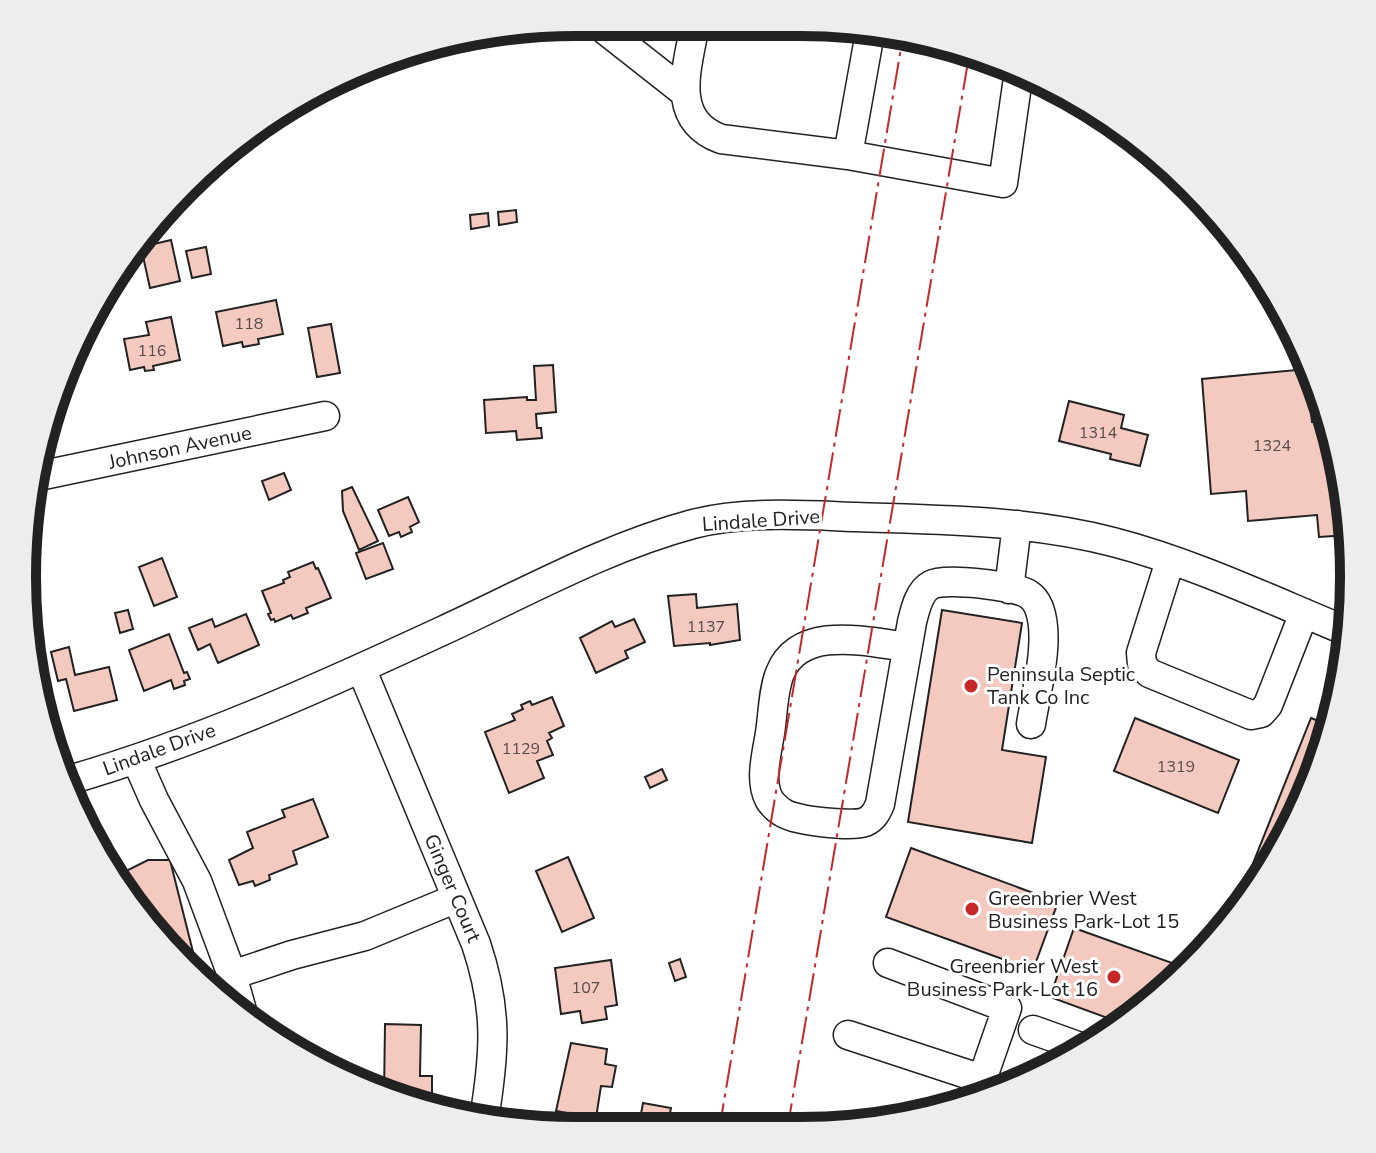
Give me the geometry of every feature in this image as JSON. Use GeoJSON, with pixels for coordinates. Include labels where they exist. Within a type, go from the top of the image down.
{"type":"FeatureCollection","features":[{"type":"Feature","properties":{"kind":"street"},"geometry":{"type":"LineString","coordinates":[[613,36],[684,92]]}},
{"type":"Feature","properties":{"kind":"street"},"geometry":{"type":"LineString","coordinates":[[693,36],[684,92],[686,106],[707,134],[721,139],[848,155],[1003,183],[1017,82]]}},
{"type":"Feature","properties":{"kind":"street"},"geometry":{"type":"LineString","coordinates":[[848,155],[869,41]]}},
{"type":"Feature","properties":{"kind":"street","name":"Johnson Avenue"},"geometry":{"type":"LineString","coordinates":[[45,475],[325,416]]}},
{"type":"Feature","properties":{"kind":"street","name":"Lindale Drive"},"geometry":{"type":"LineString","coordinates":[[75,778],[192,739],[361,668],[518,593],[624,547],[696,523],[730,518],[809,515],[969,520],[1110,541],[1231,582],[1337,627]]}},
{"type":"Feature","properties":{"kind":"street"},"geometry":{"type":"LineString","coordinates":[[1009,589],[1017,525]]}},
{"type":"Feature","properties":{"kind":"street"},"geometry":{"type":"LineString","coordinates":[[1170,561],[1141,653],[1142,664],[1149,673],[1251,715],[1261,713],[1268,705],[1304,613]]}},
{"type":"Feature","properties":{"kind":"street"},"geometry":{"type":"LineString","coordinates":[[907,647],[847,639],[824,640],[791,656],[780,673],[765,769],[769,799],[782,813],[797,818],[852,824],[865,822],[875,815],[880,804],[915,608],[931,585],[947,581],[1009,589],[1032,596],[1040,609],[1043,641],[1031,724]]}},
{"type":"Feature","properties":{"kind":"street","name":"Ginger Court"},"geometry":{"type":"LineString","coordinates":[[361,668],[486,972],[494,1022],[494,1052],[485,1109]]}},
{"type":"Feature","properties":{"kind":"street"},"geometry":{"type":"LineString","coordinates":[[136,759],[197,881],[239,998]]}},
{"type":"Feature","properties":{"kind":"street"},"geometry":{"type":"LineString","coordinates":[[232,975],[365,936],[457,898]]}},
{"type":"Feature","properties":{"kind":"street"},"geometry":{"type":"LineString","coordinates":[[888,963],[1007,1008],[980,1086]]}},
{"type":"Feature","properties":{"kind":"street"},"geometry":{"type":"LineString","coordinates":[[1033,1030],[1072,1044]]}},
{"type":"Feature","properties":{"kind":"street"},"geometry":{"type":"LineString","coordinates":[[848,1035],[973,1088]]}},
{"type":"Feature","properties":{"kind":"building"},"geometry":{"type":"Polygon","coordinates":[[[516,210],[517,222],[499,225],[498,212],[516,210]]]}},
{"type":"Feature","properties":{"kind":"building"},"geometry":{"type":"Polygon","coordinates":[[[488,213],[489,226],[471,229],[470,215],[488,213]]]}},
{"type":"Feature","properties":{"kind":"building"},"geometry":{"type":"Polygon","coordinates":[[[171,240],[180,281],[150,288],[143,254],[150,245],[171,240]]]}},
{"type":"Feature","properties":{"kind":"building"},"geometry":{"type":"Polygon","coordinates":[[[206,247],[211,274],[192,278],[186,251],[206,247]]]}},
{"type":"Feature","properties":{"kind":"building"},"geometry":{"type":"Polygon","coordinates":[[[276,300],[283,334],[258,339],[259,344],[243,347],[242,342],[223,346],[216,312],[276,300]]]}},
{"type":"Feature","properties":{"kind":"building"},"geometry":{"type":"Polygon","coordinates":[[[171,317],[180,360],[153,366],[154,370],[145,371],[144,367],[130,370],[124,339],[149,335],[146,322],[171,317]]]}},
{"type":"Feature","properties":{"kind":"building"},"geometry":{"type":"Polygon","coordinates":[[[331,324],[340,373],[317,377],[308,328],[331,324]]]}},
{"type":"Feature","properties":{"kind":"building"},"geometry":{"type":"Polygon","coordinates":[[[553,365],[556,412],[536,414],[537,428],[541,428],[542,438],[517,440],[516,431],[486,433],[484,400],[527,397],[527,400],[536,400],[534,366],[553,365]]]}},
{"type":"Feature","properties":{"kind":"building"},"geometry":{"type":"Polygon","coordinates":[[[1299,370],[1310,400],[1312,422],[1317,422],[1322,437],[1338,536],[1319,537],[1317,515],[1248,521],[1246,491],[1211,494],[1202,379],[1299,370]]]}},
{"type":"Feature","properties":{"kind":"building"},"geometry":{"type":"Polygon","coordinates":[[[1069,401],[1124,415],[1121,428],[1148,435],[1140,466],[1110,459],[1111,454],[1059,441],[1069,401]]]}},
{"type":"Feature","properties":{"kind":"building"},"geometry":{"type":"Polygon","coordinates":[[[284,473],[291,490],[269,500],[262,481],[284,473]]]}},
{"type":"Feature","properties":{"kind":"building"},"geometry":{"type":"Polygon","coordinates":[[[352,487],[378,541],[359,550],[343,511],[342,491],[352,487]]]}},
{"type":"Feature","properties":{"kind":"building"},"geometry":{"type":"Polygon","coordinates":[[[408,497],[419,522],[410,527],[412,532],[401,537],[399,532],[389,536],[378,510],[408,497]]]}},
{"type":"Feature","properties":{"kind":"building"},"geometry":{"type":"Polygon","coordinates":[[[383,543],[393,569],[366,579],[356,553],[383,543]]]}},
{"type":"Feature","properties":{"kind":"building"},"geometry":{"type":"Polygon","coordinates":[[[162,558],[177,597],[154,606],[139,567],[162,558]]]}},
{"type":"Feature","properties":{"kind":"building"},"geometry":{"type":"Polygon","coordinates":[[[313,562],[331,598],[306,608],[308,613],[293,619],[291,615],[275,622],[271,620],[262,591],[284,583],[283,580],[290,577],[288,572],[313,562]]]}},
{"type":"Feature","properties":{"kind":"building"},"geometry":{"type":"Polygon","coordinates":[[[696,594],[697,608],[737,604],[740,640],[674,646],[668,596],[696,594]]]}},
{"type":"Feature","properties":{"kind":"building"},"geometry":{"type":"Polygon","coordinates":[[[128,610],[133,629],[120,633],[115,613],[128,610]]]}},
{"type":"Feature","properties":{"kind":"building","name":"Peninsula Septic Tank Co Inc"},"geometry":{"type":"Polygon","coordinates":[[[942,610],[1022,623],[1002,750],[1046,757],[1032,843],[908,822],[942,610]]]}},
{"type":"Feature","properties":{"kind":"building"},"geometry":{"type":"Polygon","coordinates":[[[246,614],[259,645],[218,663],[210,644],[198,650],[189,628],[212,619],[215,627],[246,614]]]}},
{"type":"Feature","properties":{"kind":"building"},"geometry":{"type":"Polygon","coordinates":[[[634,619],[645,642],[625,651],[628,658],[596,673],[580,638],[612,621],[615,627],[634,619]]]}},
{"type":"Feature","properties":{"kind":"building"},"geometry":{"type":"Polygon","coordinates":[[[169,634],[184,673],[187,672],[190,679],[184,681],[185,685],[174,689],[171,680],[144,691],[129,650],[169,634]]]}},
{"type":"Feature","properties":{"kind":"building"},"geometry":{"type":"Polygon","coordinates":[[[69,647],[75,675],[109,667],[117,700],[74,711],[66,679],[58,681],[51,652],[69,647]]]}},
{"type":"Feature","properties":{"kind":"building"},"geometry":{"type":"Polygon","coordinates":[[[552,697],[564,726],[549,733],[552,738],[547,741],[553,755],[537,761],[544,778],[509,793],[485,732],[515,720],[512,714],[523,709],[521,705],[530,701],[532,705],[552,697]]]}},
{"type":"Feature","properties":{"kind":"building"},"geometry":{"type":"Polygon","coordinates":[[[1135,718],[1239,760],[1218,813],[1114,771],[1135,718]]]}},
{"type":"Feature","properties":{"kind":"building"},"geometry":{"type":"Polygon","coordinates":[[[1311,718],[1320,722],[1284,816],[1246,881],[1311,718]]]}},
{"type":"Feature","properties":{"kind":"building"},"geometry":{"type":"Polygon","coordinates":[[[662,769],[667,780],[650,788],[645,777],[662,769]]]}},
{"type":"Feature","properties":{"kind":"building"},"geometry":{"type":"Polygon","coordinates":[[[313,799],[328,837],[293,851],[297,864],[269,875],[270,880],[255,886],[253,881],[239,885],[229,860],[253,848],[247,832],[285,817],[282,810],[313,799]]]}},
{"type":"Feature","properties":{"kind":"building","name":"Greenbrier West Business Park-Lot 15"},"geometry":{"type":"Polygon","coordinates":[[[911,848],[1058,902],[1033,970],[886,917],[911,848]]]}},
{"type":"Feature","properties":{"kind":"building"},"geometry":{"type":"Polygon","coordinates":[[[568,857],[594,918],[562,932],[536,871],[568,857]]]}},
{"type":"Feature","properties":{"kind":"building"},"geometry":{"type":"Polygon","coordinates":[[[148,860],[170,860],[193,952],[190,952],[191,956],[148,906],[124,872],[148,860]]]}},
{"type":"Feature","properties":{"kind":"building","name":"Greenbrier West Business Park-Lot 16"},"geometry":{"type":"Polygon","coordinates":[[[1074,928],[1175,964],[1110,1019],[1050,997],[1074,928]]]}},
{"type":"Feature","properties":{"kind":"building"},"geometry":{"type":"Polygon","coordinates":[[[680,959],[686,977],[675,981],[669,963],[680,959]]]}},
{"type":"Feature","properties":{"kind":"building"},"geometry":{"type":"Polygon","coordinates":[[[611,960],[617,1005],[605,1007],[607,1019],[582,1023],[580,1011],[561,1014],[555,968],[611,960]]]}},
{"type":"Feature","properties":{"kind":"building"},"geometry":{"type":"Polygon","coordinates":[[[385,1024],[421,1025],[420,1076],[432,1076],[432,1097],[384,1081],[385,1024]]]}},
{"type":"Feature","properties":{"kind":"building"},"geometry":{"type":"Polygon","coordinates":[[[571,1043],[607,1049],[605,1064],[616,1066],[612,1087],[601,1086],[596,1117],[556,1111],[571,1043]]]}},
{"type":"Feature","properties":{"kind":"building"},"geometry":{"type":"Polygon","coordinates":[[[643,1103],[671,1108],[669,1117],[640,1117],[643,1103]]]}},
{"type":"Feature","properties":{"kind":"power"},"geometry":{"type":"LineString","coordinates":[[721,1117],[901,45]]}},
{"type":"Feature","properties":{"kind":"power"},"geometry":{"type":"LineString","coordinates":[[789,1117],[968,63]]}},
{"type":"Feature","properties":{"kind":"place","name":"Peninsula Septic Tank Co Inc"},"geometry":{"type":"Point","coordinates":[971,686]}},
{"type":"Feature","properties":{"kind":"place","name":"Greenbrier West Business Park-Lot 15"},"geometry":{"type":"Point","coordinates":[972,909]}},
{"type":"Feature","properties":{"kind":"place","name":"Greenbrier West Business Park-Lot 16"},"geometry":{"type":"Point","coordinates":[1114,977]}}]}
